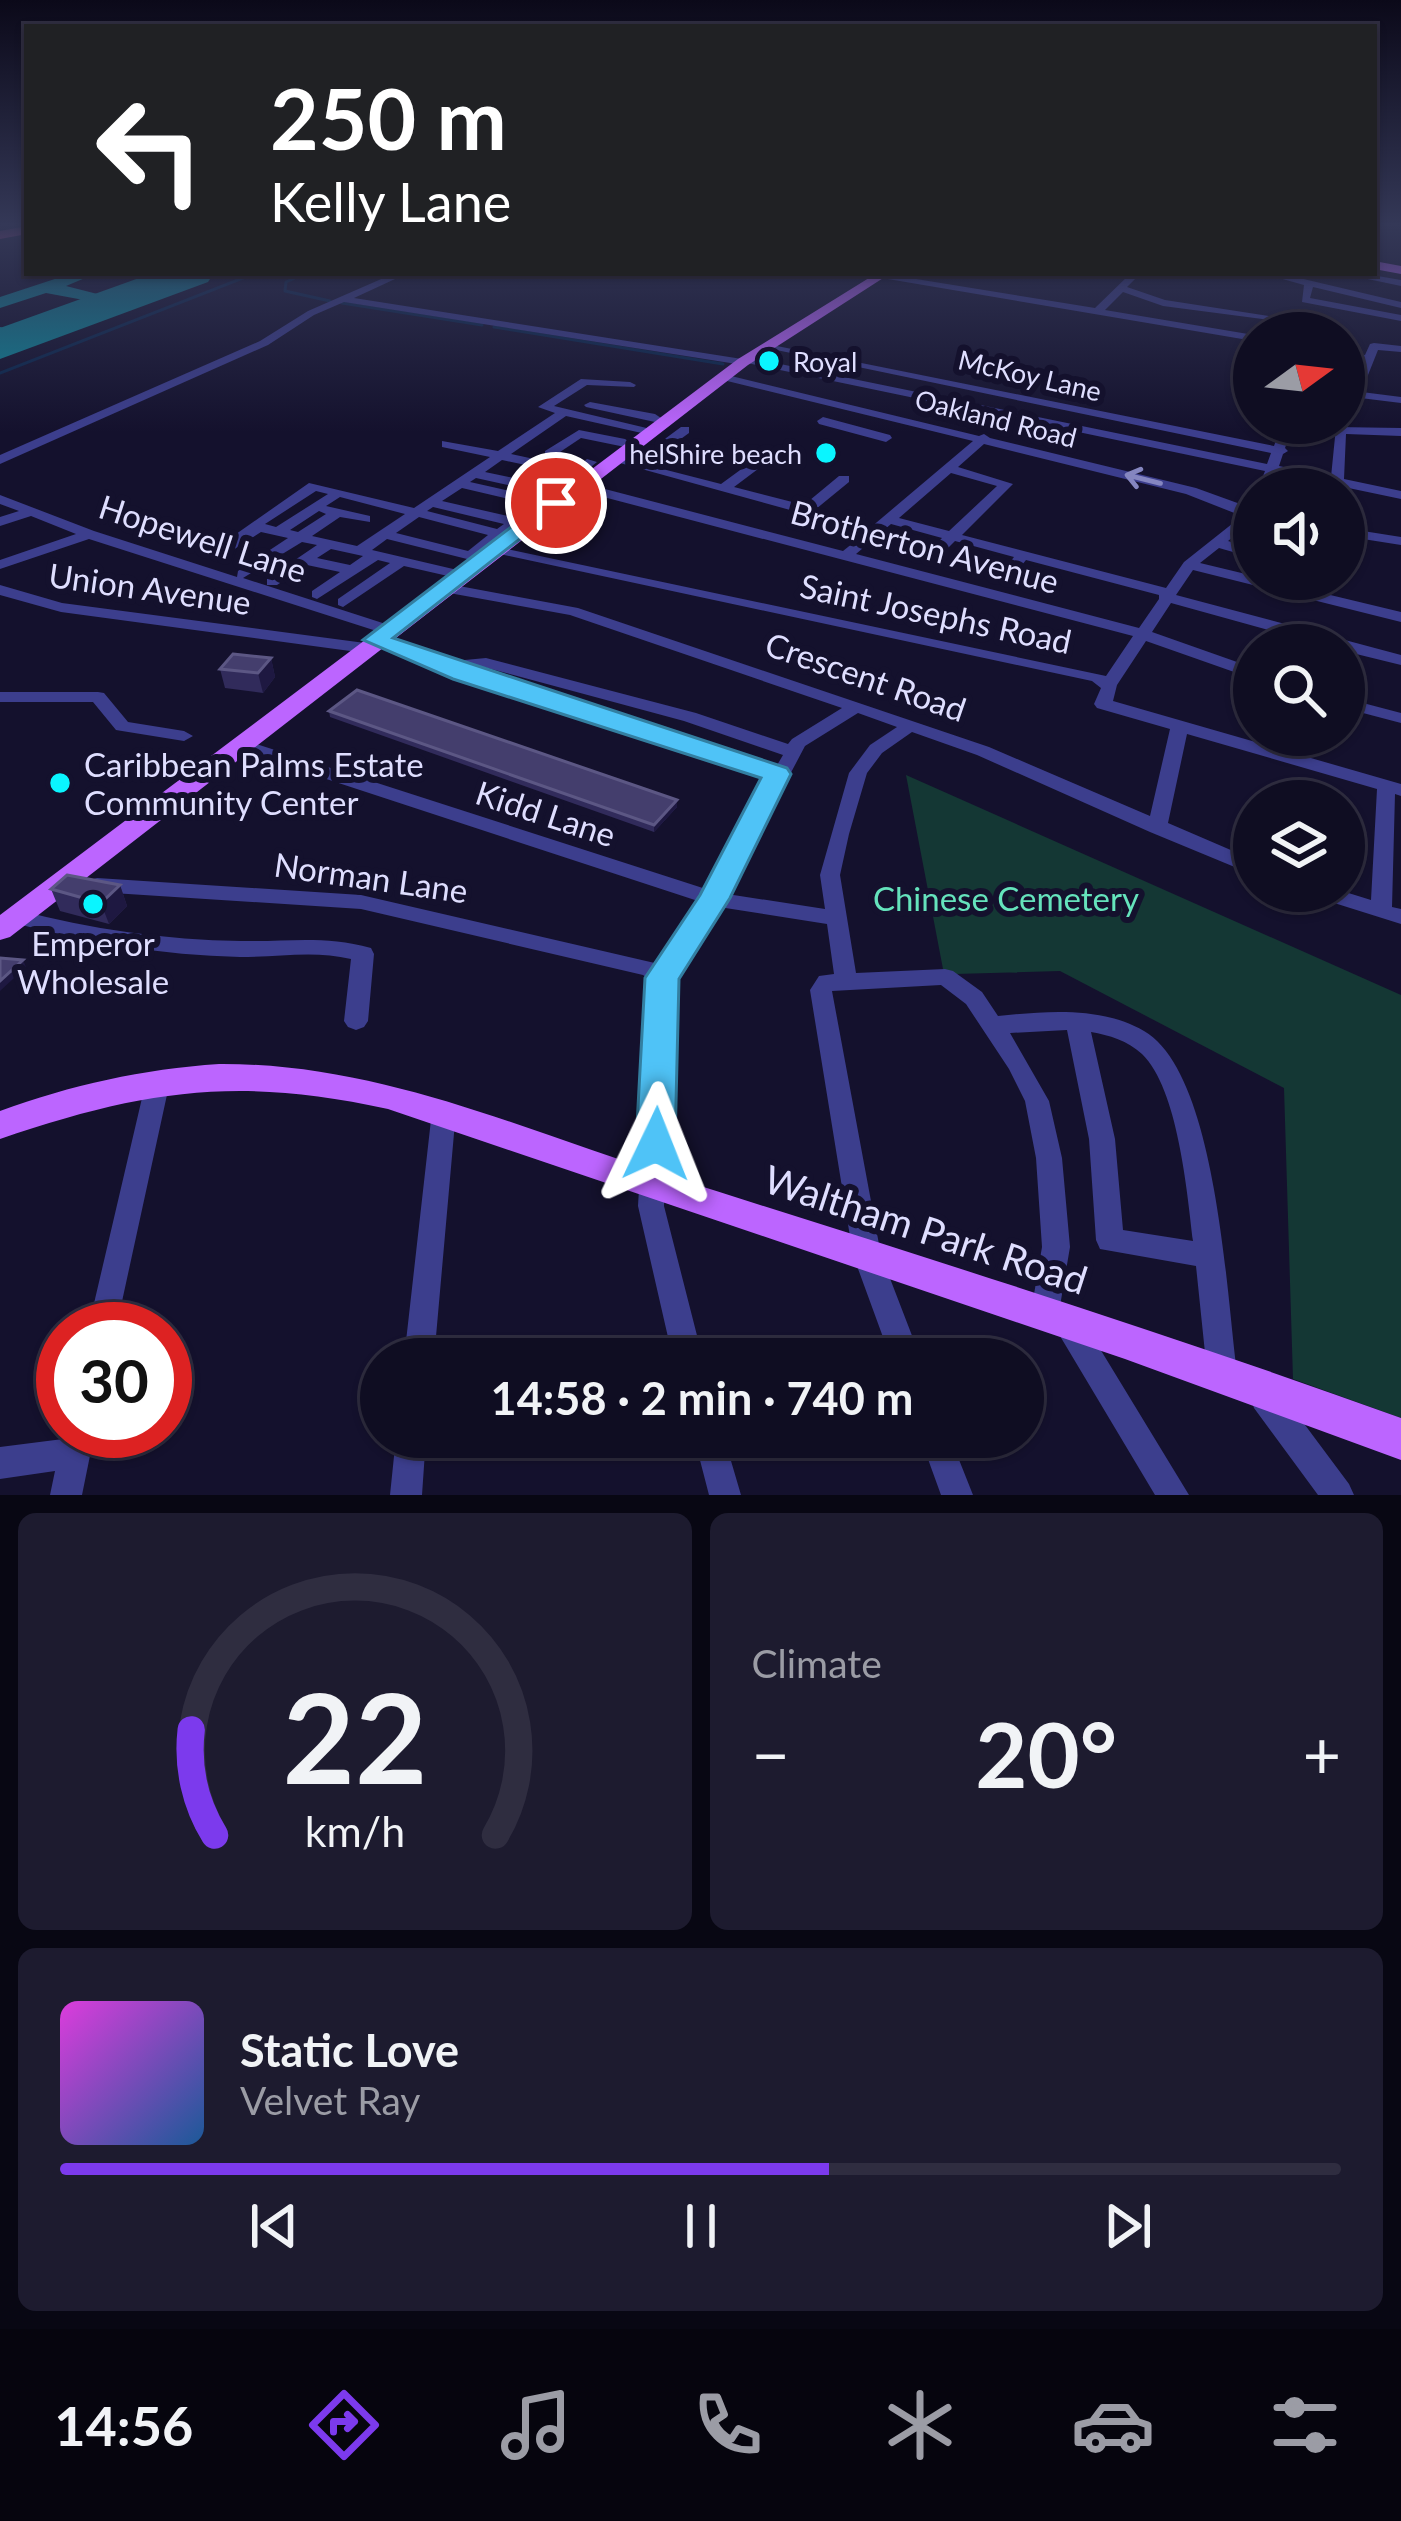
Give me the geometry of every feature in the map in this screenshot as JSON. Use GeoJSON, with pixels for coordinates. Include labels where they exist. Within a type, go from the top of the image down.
{"type":"FeatureCollection","features":[{"type":"Feature","properties":{"kind":"main road"},"geometry":{"type":"LineString","coordinates":[[9,924],[578,479],[625,454],[744,361],[854,293]]}},
{"type":"Feature","properties":{"kind":"main road","name":"Waltham Park Road"},"geometry":{"type":"LineString","coordinates":[[0,1126],[60,1104],[158,1081],[296,1079],[444,1111],[654,1186],[1054,1314],[1401,1439]]}},
{"type":"Feature","properties":{"kind":"street"},"geometry":{"type":"LineString","coordinates":[[0,460],[264,343],[356,293]]}},
{"type":"Feature","properties":{"kind":"street"},"geometry":{"type":"LineString","coordinates":[[993,293],[1233,333]]}},
{"type":"Feature","properties":{"kind":"street"},"geometry":{"type":"LineString","coordinates":[[1098,311],[1120,293]]}},
{"type":"Feature","properties":{"kind":"street"},"geometry":{"type":"LineString","coordinates":[[1134,293],[1163,303],[1253,312]]}},
{"type":"Feature","properties":{"kind":"street"},"geometry":{"type":"LineString","coordinates":[[1305,293],[1302,298],[1324,304],[1401,318]]}},
{"type":"Feature","properties":{"kind":"street"},"geometry":{"type":"LineString","coordinates":[[1347,293],[1401,305]]}},
{"type":"Feature","properties":{"kind":"street"},"geometry":{"type":"LineString","coordinates":[[344,298],[744,361],[1259,468]]}},
{"type":"Feature","properties":{"kind":"street"},"geometry":{"type":"LineString","coordinates":[[1324,304],[1320,308],[1324,312]]}},
{"type":"Feature","properties":{"kind":"street","name":"McKoy Lane"},"geometry":{"type":"LineString","coordinates":[[767,347],[1282,451]]}},
{"type":"Feature","properties":{"kind":"street"},"geometry":{"type":"LineString","coordinates":[[1365,352],[1401,349]]}},
{"type":"Feature","properties":{"kind":"street"},"geometry":{"type":"LineString","coordinates":[[1365,369],[1371,352]]}},
{"type":"Feature","properties":{"kind":"street","name":"Oakland Road"},"geometry":{"type":"LineString","coordinates":[[723,377],[985,438],[1191,491],[1233,507]]}},
{"type":"Feature","properties":{"kind":"street"},"geometry":{"type":"LineString","coordinates":[[372,554],[383,534],[498,455],[544,426],[567,415],[590,405],[625,385],[589,380],[545,405],[567,415],[685,430]]}},
{"type":"Feature","properties":{"kind":"street"},"geometry":{"type":"LineString","coordinates":[[1365,394],[1401,400]]}},
{"type":"Feature","properties":{"kind":"street"},"geometry":{"type":"LineString","coordinates":[[590,405],[722,456]]}},
{"type":"Feature","properties":{"kind":"street"},"geometry":{"type":"LineString","coordinates":[[845,406],[823,421],[886,438]]}},
{"type":"Feature","properties":{"kind":"street"},"geometry":{"type":"LineString","coordinates":[[544,426],[874,534]]}},
{"type":"Feature","properties":{"kind":"street"},"geometry":{"type":"LineString","coordinates":[[1341,468],[1340,430],[1401,432]]}},
{"type":"Feature","properties":{"kind":"street"},"geometry":{"type":"LineString","coordinates":[[527,485],[579,434]]}},
{"type":"Feature","properties":{"kind":"street"},"geometry":{"type":"LineString","coordinates":[[846,556],[985,438]]}},
{"type":"Feature","properties":{"kind":"street"},"geometry":{"type":"LineString","coordinates":[[256,526],[402,561],[473,561],[514,522],[555,490],[578,479],[591,462],[534,463],[446,444]]}},
{"type":"Feature","properties":{"kind":"street"},"geometry":{"type":"LineString","coordinates":[[1274,468],[1284,444]]}},
{"type":"Feature","properties":{"kind":"street"},"geometry":{"type":"LineString","coordinates":[[512,446],[549,460]]}},
{"type":"Feature","properties":{"kind":"street","name":"Brotherton Avenue"},"geometry":{"type":"LineString","coordinates":[[549,460],[578,479],[1140,633],[1233,666]]}},
{"type":"Feature","properties":{"kind":"street"},"geometry":{"type":"LineString","coordinates":[[724,488],[762,460]]}},
{"type":"Feature","properties":{"kind":"street"},"geometry":{"type":"LineString","coordinates":[[486,515],[534,463]]}},
{"type":"Feature","properties":{"kind":"street"},"geometry":{"type":"LineString","coordinates":[[931,558],[1006,484],[949,468]]}},
{"type":"Feature","properties":{"kind":"street"},"geometry":{"type":"LineString","coordinates":[[465,478],[511,488],[540,502]]}},
{"type":"Feature","properties":{"kind":"street"},"geometry":{"type":"LineString","coordinates":[[465,478],[495,491]]}},
{"type":"Feature","properties":{"kind":"street"},"geometry":{"type":"LineString","coordinates":[[806,510],[844,479]]}},
{"type":"Feature","properties":{"kind":"street"},"geometry":{"type":"LineString","coordinates":[[1365,488],[1401,480]]}},
{"type":"Feature","properties":{"kind":"street"},"geometry":{"type":"LineString","coordinates":[[430,546],[495,491],[527,485],[555,490]]}},
{"type":"Feature","properties":{"kind":"street"},"geometry":{"type":"LineString","coordinates":[[270,557],[223,550],[314,486],[423,506],[462,519],[486,515],[514,522]]}},
{"type":"Feature","properties":{"kind":"street"},"geometry":{"type":"LineString","coordinates":[[1365,488],[1401,495]]}},
{"type":"Feature","properties":{"kind":"street"},"geometry":{"type":"LineString","coordinates":[[278,532],[339,492]]}},
{"type":"Feature","properties":{"kind":"street","name":"Hopewell Lane"},"geometry":{"type":"LineString","coordinates":[[0,499],[376,639]]}},
{"type":"Feature","properties":{"kind":"street"},"geometry":{"type":"LineString","coordinates":[[315,508],[365,519]]}},
{"type":"Feature","properties":{"kind":"street"},"geometry":{"type":"LineString","coordinates":[[0,522],[32,511]]}},
{"type":"Feature","properties":{"kind":"street"},"geometry":{"type":"LineString","coordinates":[[243,574],[337,514]]}},
{"type":"Feature","properties":{"kind":"street"},"geometry":{"type":"LineString","coordinates":[[462,519],[473,561]]}},
{"type":"Feature","properties":{"kind":"street"},"geometry":{"type":"LineString","coordinates":[[890,520],[1267,624]]}},
{"type":"Feature","properties":{"kind":"street"},"geometry":{"type":"LineString","coordinates":[[1109,684],[1189,565],[1233,531]]}},
{"type":"Feature","properties":{"kind":"street"},"geometry":{"type":"LineString","coordinates":[[0,565],[89,534]]}},
{"type":"Feature","properties":{"kind":"street"},"geometry":{"type":"LineString","coordinates":[[383,534],[473,561]]}},
{"type":"Feature","properties":{"kind":"street"},"geometry":{"type":"LineString","coordinates":[[1365,535],[1401,541]]}},
{"type":"Feature","properties":{"kind":"street"},"geometry":{"type":"LineString","coordinates":[[317,594],[372,554],[404,539]]}},
{"type":"Feature","properties":{"kind":"street"},"geometry":{"type":"LineString","coordinates":[[1219,542],[1233,547]]}},
{"type":"Feature","properties":{"kind":"street"},"geometry":{"type":"LineString","coordinates":[[272,582],[329,544]]}},
{"type":"Feature","properties":{"kind":"street"},"geometry":{"type":"LineString","coordinates":[[1005,577],[1021,557]]}},
{"type":"Feature","properties":{"kind":"street"},"geometry":{"type":"LineString","coordinates":[[343,602],[402,561]]}},
{"type":"Feature","properties":{"kind":"street","name":"Saint Josephs Road"},"geometry":{"type":"LineString","coordinates":[[473,561],[1109,684],[1103,704],[1394,789]]}},
{"type":"Feature","properties":{"kind":"street","name":"Crescent Road"},"geometry":{"type":"LineString","coordinates":[[473,561],[573,611],[983,751],[1233,859]]}},
{"type":"Feature","properties":{"kind":"street"},"geometry":{"type":"LineString","coordinates":[[299,564],[345,574]]}},
{"type":"Feature","properties":{"kind":"street"},"geometry":{"type":"LineString","coordinates":[[1189,565],[1233,574]]}},
{"type":"Feature","properties":{"kind":"street","name":"Union Avenue"},"geometry":{"type":"LineString","coordinates":[[0,590],[61,607],[376,639]]}},
{"type":"Feature","properties":{"kind":"street"},"geometry":{"type":"LineString","coordinates":[[1330,600],[1401,617]]}},
{"type":"Feature","properties":{"kind":"street"},"geometry":{"type":"LineString","coordinates":[[376,639],[777,774]]}},
{"type":"Feature","properties":{"kind":"street"},"geometry":{"type":"LineString","coordinates":[[1365,651],[1401,660]]}},
{"type":"Feature","properties":{"kind":"street"},"geometry":{"type":"LineString","coordinates":[[448,667],[491,664],[793,752]]}},
{"type":"Feature","properties":{"kind":"street"},"geometry":{"type":"LineString","coordinates":[[0,697],[98,698],[122,726],[184,736]]}},
{"type":"Feature","properties":{"kind":"street"},"geometry":{"type":"LineString","coordinates":[[683,1338],[655,1228],[662,978],[714,898],[777,774],[793,752],[856,707]]}},
{"type":"Feature","properties":{"kind":"street"},"geometry":{"type":"LineString","coordinates":[[1365,709],[1401,718]]}},
{"type":"Feature","properties":{"kind":"street"},"geometry":{"type":"LineString","coordinates":[[846,979],[830,875],[858,773],[876,749],[910,726]]}},
{"type":"Feature","properties":{"kind":"street"},"geometry":{"type":"LineString","coordinates":[[1157,828],[1180,726]]}},
{"type":"Feature","properties":{"kind":"street","name":"Kidd Lane"},"geometry":{"type":"LineString","coordinates":[[241,745],[714,898],[837,918]]}},
{"type":"Feature","properties":{"kind":"street"},"geometry":{"type":"LineString","coordinates":[[1391,914],[1394,789]]}},
{"type":"Feature","properties":{"kind":"street","name":"Norman Lane"},"geometry":{"type":"LineString","coordinates":[[62,884],[361,902],[547,942],[650,969],[662,978]]}},
{"type":"Feature","properties":{"kind":"street"},"geometry":{"type":"LineString","coordinates":[[9,924],[239,949],[329,946],[363,953],[356,1021]]}},
{"type":"Feature","properties":{"kind":"street"},"geometry":{"type":"LineString","coordinates":[[898,1338],[867,1255],[821,990],[827,982],[846,979],[934,974],[974,998],[1037,1101],[1049,1158],[1056,1247],[1054,1314],[1173,1495]]}},
{"type":"Feature","properties":{"kind":"street"},"geometry":{"type":"LineString","coordinates":[[990,1026],[1076,1021],[1130,1036],[1150,1047],[1174,1082],[1191,1150],[1205,1256],[1239,1378],[1338,1495]]}},
{"type":"Feature","properties":{"kind":"street"},"geometry":{"type":"LineString","coordinates":[[1076,1021],[1102,1139],[1110,1240],[1205,1256]]}},
{"type":"Feature","properties":{"kind":"street"},"geometry":{"type":"LineString","coordinates":[[109,1302],[158,1081]]}},
{"type":"Feature","properties":{"kind":"street"},"geometry":{"type":"LineString","coordinates":[[421,1338],[444,1111]]}},
{"type":"Feature","properties":{"kind":"street"},"geometry":{"type":"LineString","coordinates":[[0,1463],[36,1453]]}},
{"type":"Feature","properties":{"kind":"street"},"geometry":{"type":"LineString","coordinates":[[66,1495],[74,1458]]}},
{"type":"Feature","properties":{"kind":"street"},"geometry":{"type":"LineString","coordinates":[[406,1495],[409,1458]]}},
{"type":"Feature","properties":{"kind":"street"},"geometry":{"type":"LineString","coordinates":[[715,1458],[725,1495]]}},
{"type":"Feature","properties":{"kind":"street"},"geometry":{"type":"LineString","coordinates":[[943,1458],[957,1495]]}},
{"type":"Feature","properties":{"kind":"green space","name":"Chinese Cemetery"},"geometry":{"type":"Polygon","coordinates":[[[906,775],[1401,995],[1401,1418],[1293,1379],[1284,1088],[1060,971],[955,974],[943,969],[906,775]]]}},
{"type":"Feature","properties":{"kind":"building"},"geometry":{"type":"Polygon","coordinates":[[[233,654],[271,658],[258,673],[220,669],[233,654]]]}},
{"type":"Feature","properties":{"kind":"building"},"geometry":{"type":"Polygon","coordinates":[[[357,690],[677,800],[654,825],[329,711],[357,690]]]}},
{"type":"Feature","properties":{"kind":"building"},"geometry":{"type":"Polygon","coordinates":[[[67,875],[120,885],[101,903],[51,889],[67,875]]]}},
{"type":"Feature","properties":{"kind":"building"},"geometry":{"type":"Polygon","coordinates":[[[0,958],[23,960],[0,981],[0,958]]]}},
{"type":"Feature","properties":{"kind":"waterway"},"geometry":{"type":"LineString","coordinates":[[0,373],[205,293]]}},
{"type":"Feature","properties":{"kind":"waterway"},"geometry":{"type":"LineString","coordinates":[[293,293],[330,301]]}},
{"type":"Feature","properties":{"kind":"waterway"},"geometry":{"type":"LineString","coordinates":[[342,303],[482,325]]}},
{"type":"Feature","properties":{"kind":"waterway"},"geometry":{"type":"LineString","coordinates":[[494,327],[723,364]]}},
{"type":"Feature","properties":{"kind":"taxiway"},"geometry":{"type":"LineString","coordinates":[[0,303],[30,293]]}},
{"type":"Feature","properties":{"kind":"taxiway"},"geometry":{"type":"LineString","coordinates":[[72,293],[116,301]]}},
{"type":"Feature","properties":{"kind":"taxiway"},"geometry":{"type":"LineString","coordinates":[[0,333],[19,337]]}},
{"type":"Feature","properties":{"kind":"runway"},"geometry":{"type":"LineString","coordinates":[[0,344],[139,293]]}},
{"type":"Feature","properties":{"kind":"place","name":"Royal"},"geometry":{"type":"Point","coordinates":[769,361]}},
{"type":"Feature","properties":{"kind":"place","name":"helShire beach"},"geometry":{"type":"Point","coordinates":[826,453]}},
{"type":"Feature","properties":{"kind":"place","name":"Caribbean Palms Estate Community Center"},"geometry":{"type":"Point","coordinates":[60,783]}},
{"type":"Feature","properties":{"kind":"place","name":"Emperor Wholesale"},"geometry":{"type":"Point","coordinates":[93,904]}},
{"type":"Feature","properties":{"kind":"route"},"geometry":{"type":"LineString","coordinates":[[556,503],[376,640],[462,674],[777,774],[714,898],[662,978],[656,1144]]}}]}
